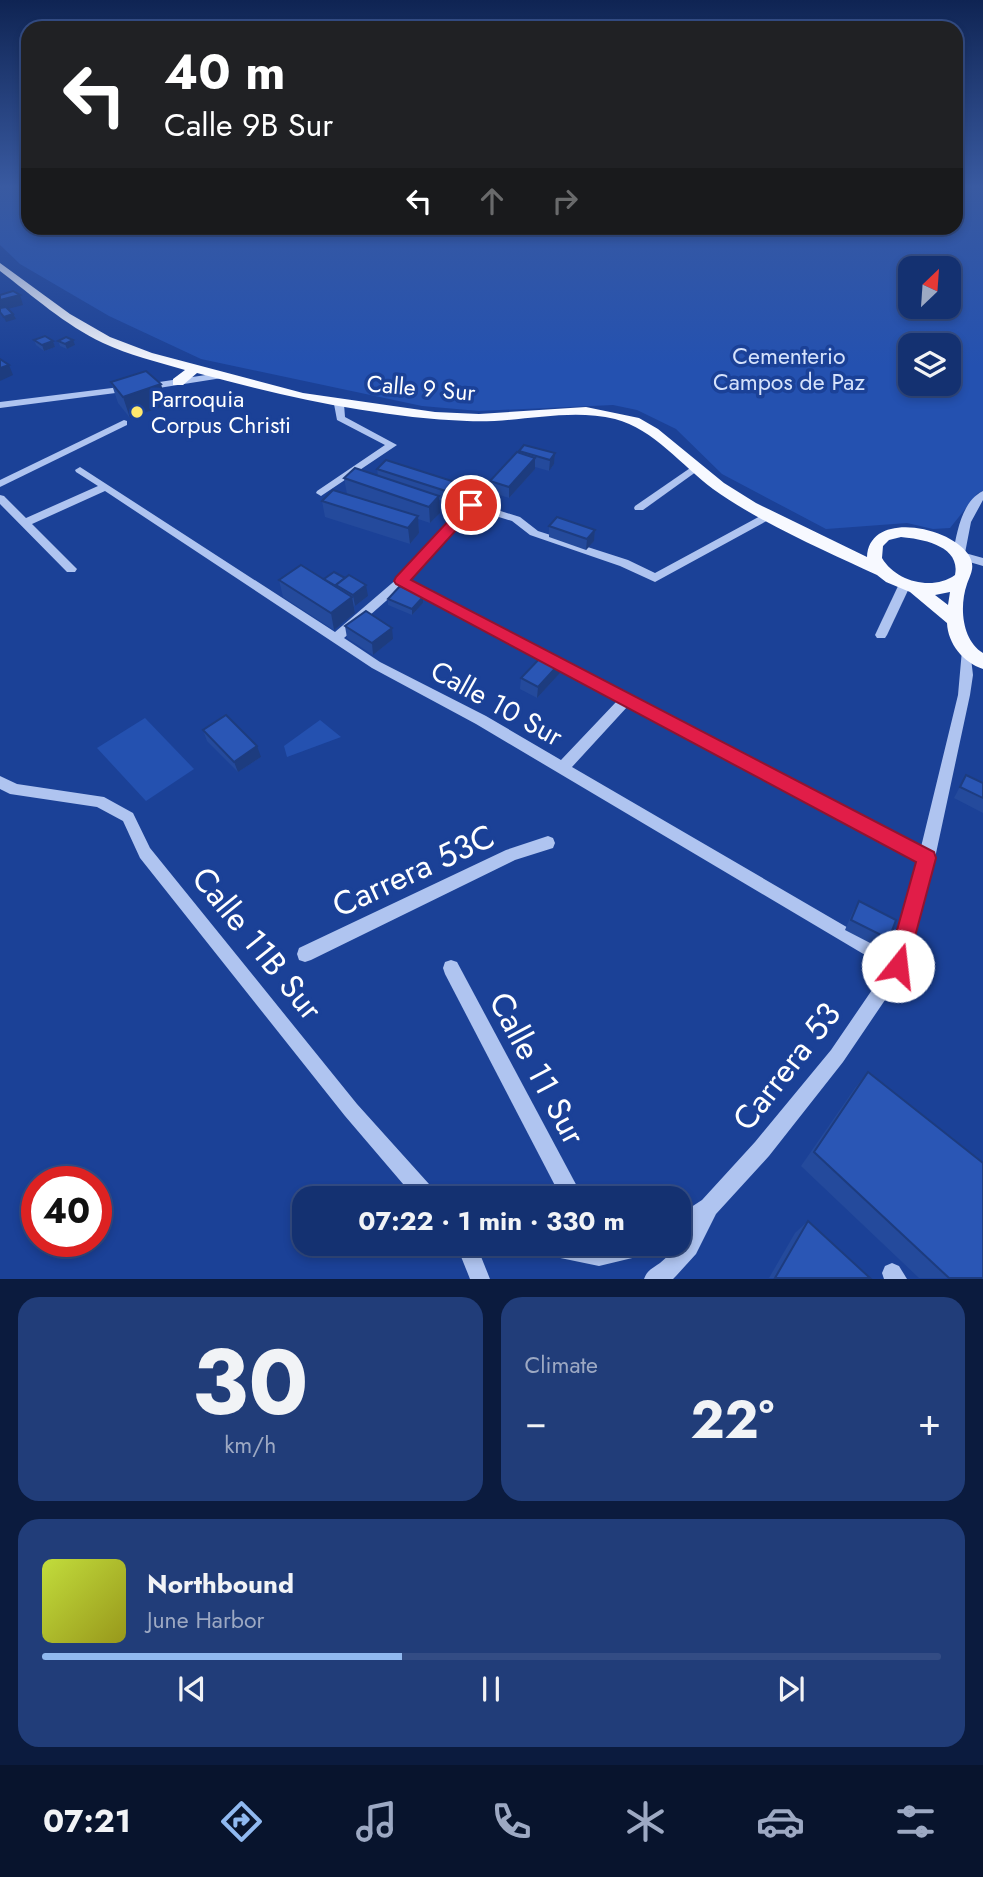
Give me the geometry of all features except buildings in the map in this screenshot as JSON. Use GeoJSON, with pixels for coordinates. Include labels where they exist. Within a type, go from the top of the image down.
{"type":"FeatureCollection","features":[{"type":"Feature","properties":{"kind":"main road","name":"Calle 9 Sur"},"geometry":{"type":"LineString","coordinates":[[0,265],[66,316],[106,340],[148,356],[219,376],[339,404],[415,415],[479,418],[586,411],[634,421],[653,432],[719,486],[768,516],[910,586]]}},
{"type":"Feature","properties":{"kind":"main road"},"geometry":{"type":"LineString","coordinates":[[178,382],[194,369]]}},
{"type":"Feature","properties":{"kind":"main road","name":"Calle 9 Sur"},"geometry":{"type":"LineString","coordinates":[[832,546],[859,546],[901,532],[920,534],[941,541],[959,554]]}},
{"type":"Feature","properties":{"kind":"main road"},"geometry":{"type":"LineString","coordinates":[[877,541],[873,550],[881,571]]}},
{"type":"Feature","properties":{"kind":"main road","name":"Carrera 53"},"geometry":{"type":"LineString","coordinates":[[959,554],[966,572],[959,583],[957,640],[966,653]]}},
{"type":"Feature","properties":{"kind":"main road"},"geometry":{"type":"LineString","coordinates":[[910,586],[944,589],[959,583]]}},
{"type":"Feature","properties":{"kind":"main road"},"geometry":{"type":"LineString","coordinates":[[910,586],[956,621]]}},
{"type":"Feature","properties":{"kind":"main road"},"geometry":{"type":"LineString","coordinates":[[966,653],[983,662]]}},
{"type":"Feature","properties":{"kind":"street"},"geometry":{"type":"LineString","coordinates":[[0,405],[219,376]]}},
{"type":"Feature","properties":{"kind":"street"},"geometry":{"type":"LineString","coordinates":[[321,493],[392,445],[391,442],[340,418],[339,404]]}},
{"type":"Feature","properties":{"kind":"street"},"geometry":{"type":"LineString","coordinates":[[0,484],[124,423]]}},
{"type":"Feature","properties":{"kind":"street"},"geometry":{"type":"LineString","coordinates":[[639,508],[696,467]]}},
{"type":"Feature","properties":{"kind":"street","name":"Calle 10 Sur"},"geometry":{"type":"LineString","coordinates":[[80,470],[376,665],[481,720],[898,966]]}},
{"type":"Feature","properties":{"kind":"street"},"geometry":{"type":"LineString","coordinates":[[27,522],[105,487]]}},
{"type":"Feature","properties":{"kind":"street"},"geometry":{"type":"LineString","coordinates":[[983,494],[970,512],[962,534],[959,554],[983,562]]}},
{"type":"Feature","properties":{"kind":"street"},"geometry":{"type":"LineString","coordinates":[[0,498],[27,522],[71,569]]}},
{"type":"Feature","properties":{"kind":"street"},"geometry":{"type":"LineString","coordinates":[[334,639],[402,581],[471,505],[516,519],[534,533],[588,553],[624,562],[655,578],[768,516]]}},
{"type":"Feature","properties":{"kind":"street"},"geometry":{"type":"LineString","coordinates":[[941,541],[962,534]]}},
{"type":"Feature","properties":{"kind":"street"},"geometry":{"type":"LineString","coordinates":[[402,581],[927,858]]}},
{"type":"Feature","properties":{"kind":"street"},"geometry":{"type":"LineString","coordinates":[[881,635],[910,586]]}},
{"type":"Feature","properties":{"kind":"street","name":"Carrera 53"},"geometry":{"type":"LineString","coordinates":[[654,1279],[669,1269],[689,1247],[709,1207],[762,1149],[837,1056],[898,966],[927,858],[964,695],[966,653]]}},
{"type":"Feature","properties":{"kind":"street"},"geometry":{"type":"LineString","coordinates":[[562,768],[626,700]]}},
{"type":"Feature","properties":{"kind":"street","name":"Calle 11B Sur"},"geometry":{"type":"LineString","coordinates":[[3,784],[15,790],[99,801],[128,817],[145,853],[351,1111],[418,1186]]}},
{"type":"Feature","properties":{"kind":"street","name":"Carrera 53C"},"geometry":{"type":"LineString","coordinates":[[305,954],[511,855],[548,843]]}},
{"type":"Feature","properties":{"kind":"street","name":"Calle 11 Sur"},"geometry":{"type":"LineString","coordinates":[[451,968],[566,1186]]}},
{"type":"Feature","properties":{"kind":"street"},"geometry":{"type":"LineString","coordinates":[[691,1218],[709,1207]]}},
{"type":"Feature","properties":{"kind":"street"},"geometry":{"type":"LineString","coordinates":[[471,1256],[480,1279]]}},
{"type":"Feature","properties":{"kind":"green space","name":"Cementerio Campos de Paz"},"geometry":{"type":"Polygon","coordinates":[[[2,247],[983,247],[983,491],[978,493],[950,528],[933,529],[907,523],[826,529],[722,474],[676,429],[637,410],[613,405],[479,411],[422,406],[201,359],[109,316],[20,264],[2,247]]]}},
{"type":"Feature","properties":{"kind":"green space"},"geometry":{"type":"Polygon","coordinates":[[[145,718],[194,769],[146,801],[97,748],[145,718]]]}},
{"type":"Feature","properties":{"kind":"green space"},"geometry":{"type":"Polygon","coordinates":[[[320,720],[341,737],[287,757],[284,746],[320,720]]]}},
{"type":"Feature","properties":{"kind":"place","name":"Parroquia Corpus Christi"},"geometry":{"type":"Point","coordinates":[137,412]}},
{"type":"Feature","properties":{"kind":"route"},"geometry":{"type":"LineString","coordinates":[[471,505],[402,581],[927,858],[898,966]]}}]}
